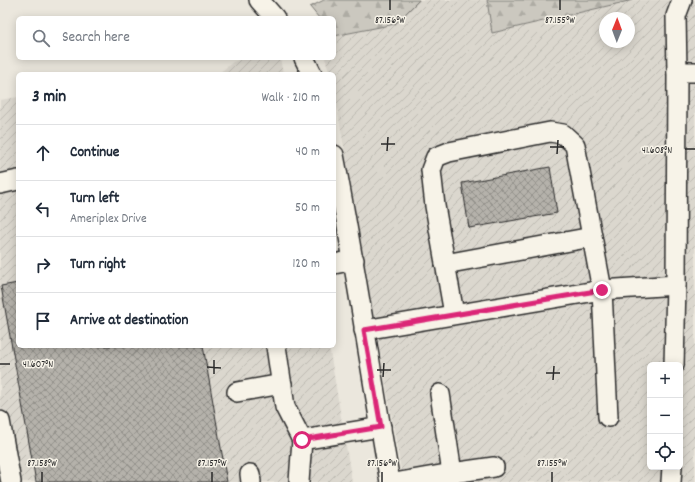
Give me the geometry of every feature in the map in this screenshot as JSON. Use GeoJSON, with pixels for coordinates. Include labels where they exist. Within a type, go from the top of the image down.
{"type":"FeatureCollection","features":[{"type":"Feature","properties":{"kind":"street"},"geometry":{"type":"LineString","coordinates":[[259,0],[273,16]]}},
{"type":"Feature","properties":{"kind":"street"},"geometry":{"type":"LineString","coordinates":[[674,362],[676,285],[686,72],[676,16],[682,0]]}},
{"type":"Feature","properties":{"kind":"street"},"geometry":{"type":"LineString","coordinates":[[305,60],[311,72]]}},
{"type":"Feature","properties":{"kind":"street"},"geometry":{"type":"LineString","coordinates":[[454,314],[435,206],[431,170],[436,157],[449,152],[550,132],[563,134],[575,145],[602,290],[608,417]]}},
{"type":"Feature","properties":{"kind":"street"},"geometry":{"type":"LineString","coordinates":[[336,166],[354,260],[364,330],[390,482]]}},
{"type":"Feature","properties":{"kind":"street"},"geometry":{"type":"LineString","coordinates":[[0,184],[16,180]]}},
{"type":"Feature","properties":{"kind":"street"},"geometry":{"type":"LineString","coordinates":[[445,264],[592,237]]}},
{"type":"Feature","properties":{"kind":"street"},"geometry":{"type":"LineString","coordinates":[[336,264],[354,260]]}},
{"type":"Feature","properties":{"kind":"street"},"geometry":{"type":"LineString","coordinates":[[364,330],[602,290],[676,285]]}},
{"type":"Feature","properties":{"kind":"street"},"geometry":{"type":"LineString","coordinates":[[276,348],[285,407],[302,440],[299,482]]}},
{"type":"Feature","properties":{"kind":"street"},"geometry":{"type":"LineString","coordinates":[[237,392],[282,384]]}},
{"type":"Feature","properties":{"kind":"street"},"geometry":{"type":"LineString","coordinates":[[440,394],[452,473]]}},
{"type":"Feature","properties":{"kind":"street"},"geometry":{"type":"LineString","coordinates":[[0,421],[11,482]]}},
{"type":"Feature","properties":{"kind":"street"},"geometry":{"type":"LineString","coordinates":[[302,440],[381,427]]}},
{"type":"Feature","properties":{"kind":"street"},"geometry":{"type":"LineString","coordinates":[[400,482],[494,467]]}},
{"type":"Feature","properties":{"kind":"street"},"geometry":{"type":"LineString","coordinates":[[671,482],[672,470]]}},
{"type":"Feature","properties":{"kind":"shaded area"},"geometry":{"type":"Polygon","coordinates":[[[419,0],[487,0],[492,33],[633,0],[695,0],[695,482],[403,482],[336,101],[336,72],[329,72],[326,60],[336,60],[336,36],[395,24],[419,0]]]}},
{"type":"Feature","properties":{"kind":"shaded area"},"geometry":{"type":"Polygon","coordinates":[[[239,60],[280,60],[283,72],[220,72],[233,62],[239,60]]]}},
{"type":"Feature","properties":{"kind":"shaded area"},"geometry":{"type":"Polygon","coordinates":[[[16,97],[16,348],[329,348],[352,482],[0,482],[0,100],[16,97]]]}},
{"type":"Feature","properties":{"kind":"green space"},"geometry":{"type":"Polygon","coordinates":[[[324,0],[419,0],[395,24],[336,36],[336,16],[317,16],[310,7],[324,0]]]}},
{"type":"Feature","properties":{"kind":"green space"},"geometry":{"type":"Polygon","coordinates":[[[487,0],[633,0],[492,33],[487,0]]]}},
{"type":"Feature","properties":{"kind":"building"},"geometry":{"type":"Polygon","coordinates":[[[550,167],[557,213],[469,228],[462,183],[550,167]]]}},
{"type":"Feature","properties":{"kind":"building"},"geometry":{"type":"Polygon","coordinates":[[[16,283],[16,348],[203,348],[227,482],[36,482],[1,286],[16,283]]]}},
{"type":"Feature","properties":{"kind":"route"},"geometry":{"type":"LineString","coordinates":[[302,440],[381,427],[364,330],[602,290]]}}]}
